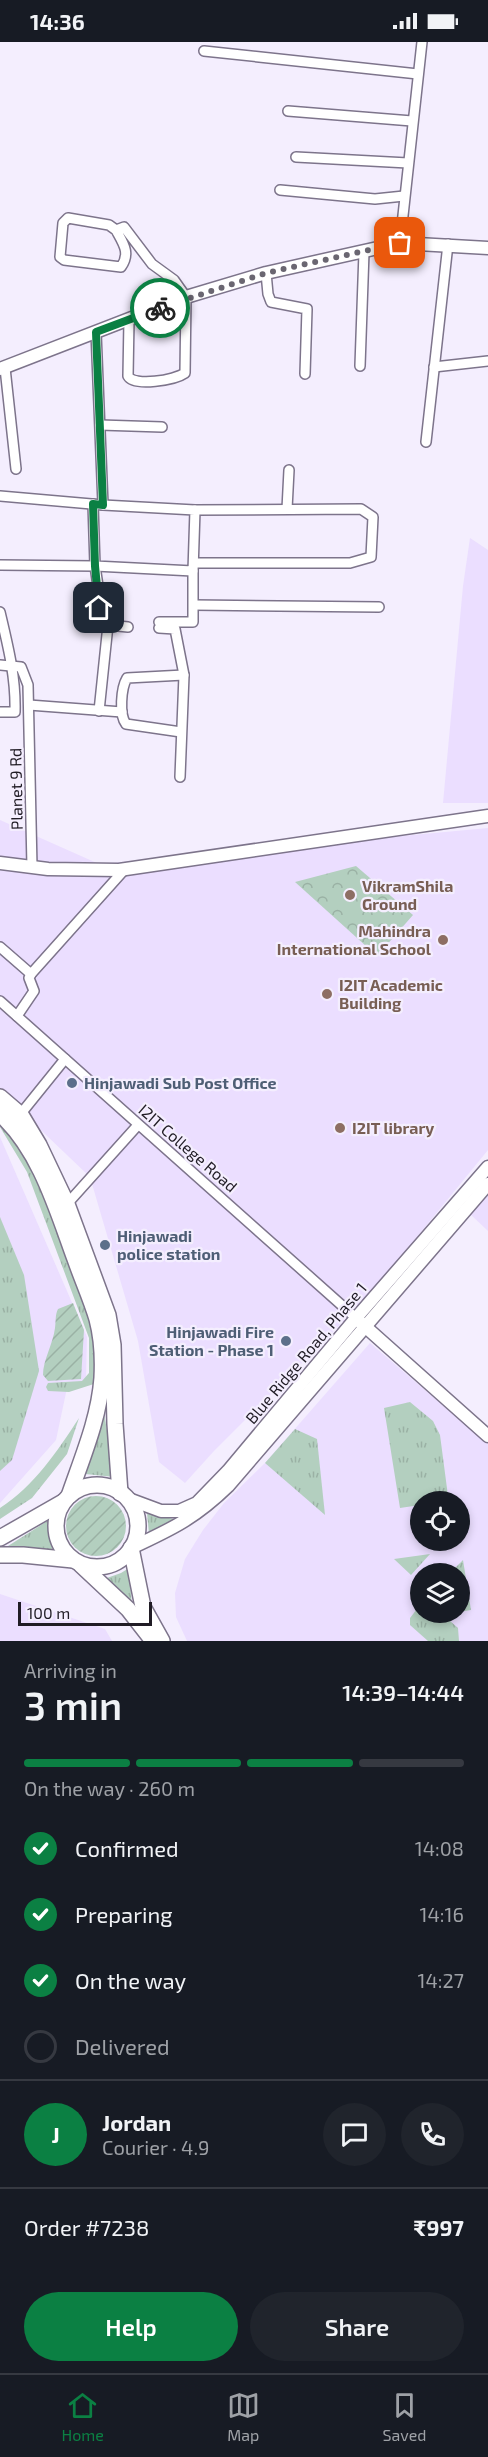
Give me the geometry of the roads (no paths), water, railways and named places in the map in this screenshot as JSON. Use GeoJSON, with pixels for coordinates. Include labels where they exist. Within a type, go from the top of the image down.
{"type":"FeatureCollection","features":[{"type":"Feature","properties":{"kind":"main road"},"geometry":{"type":"LineString","coordinates":[[0,1097],[11,1118],[39,1145],[97,1318],[102,1346],[102,1376],[98,1410],[66,1499],[57,1517],[56,1533],[62,1548],[128,1609],[153,1641]]}},
{"type":"Feature","properties":{"kind":"main road"},"geometry":{"type":"LineString","coordinates":[[0,1555],[23,1555],[76,1562],[95,1568],[111,1565],[124,1557],[136,1536],[137,1520],[123,1496],[115,1424],[113,1345],[108,1315],[62,1208]]}},
{"type":"Feature","properties":{"kind":"main road"},"geometry":{"type":"LineString","coordinates":[[0,1538],[82,1488],[98,1485],[123,1496]]}},
{"type":"Feature","properties":{"kind":"main road"},"geometry":{"type":"LineString","coordinates":[[131,1548],[143,1607],[162,1641]]}},
{"type":"Feature","properties":{"kind":"street"},"geometry":{"type":"LineString","coordinates":[[400,243],[422,42]]}},
{"type":"Feature","properties":{"kind":"street"},"geometry":{"type":"LineString","coordinates":[[204,51],[418,74]]}},
{"type":"Feature","properties":{"kind":"street"},"geometry":{"type":"LineString","coordinates":[[288,111],[412,121]]}},
{"type":"Feature","properties":{"kind":"street"},"geometry":{"type":"LineString","coordinates":[[296,157],[408,163]]}},
{"type":"Feature","properties":{"kind":"street"},"geometry":{"type":"LineString","coordinates":[[280,190],[375,199],[405,196]]}},
{"type":"Feature","properties":{"kind":"street"},"geometry":{"type":"LineString","coordinates":[[68,218],[109,225],[116,230],[126,248],[124,264],[121,267],[64,260],[60,257],[63,223],[68,218]]}},
{"type":"Feature","properties":{"kind":"street"},"geometry":{"type":"LineString","coordinates":[[116,230],[124,227],[152,264],[174,280],[186,297],[186,369],[181,376],[130,381],[128,376],[129,320]]}},
{"type":"Feature","properties":{"kind":"street"},"geometry":{"type":"LineString","coordinates":[[16,470],[2,368],[186,297],[266,273],[400,243],[488,248]]}},
{"type":"Feature","properties":{"kind":"street"},"geometry":{"type":"LineString","coordinates":[[426,442],[448,244]]}},
{"type":"Feature","properties":{"kind":"street"},"geometry":{"type":"LineString","coordinates":[[360,366],[364,252]]}},
{"type":"Feature","properties":{"kind":"street"},"geometry":{"type":"LineString","coordinates":[[266,273],[271,302],[308,309],[304,374]]}},
{"type":"Feature","properties":{"kind":"street"},"geometry":{"type":"LineString","coordinates":[[96,332],[100,424],[95,566],[102,613],[118,617]]}},
{"type":"Feature","properties":{"kind":"street"},"geometry":{"type":"LineString","coordinates":[[434,367],[488,361]]}},
{"type":"Feature","properties":{"kind":"street"},"geometry":{"type":"LineString","coordinates":[[100,424],[162,427]]}},
{"type":"Feature","properties":{"kind":"street"},"geometry":{"type":"LineString","coordinates":[[287,509],[289,470]]}},
{"type":"Feature","properties":{"kind":"street"},"geometry":{"type":"LineString","coordinates":[[0,496],[195,510],[361,509],[373,517],[371,557],[350,563],[194,567],[0,565]]}},
{"type":"Feature","properties":{"kind":"street"},"geometry":{"type":"LineString","coordinates":[[180,777],[183,663],[175,629],[159,625],[193,622],[195,510]]}},
{"type":"Feature","properties":{"kind":"street"},"geometry":{"type":"LineString","coordinates":[[194,605],[379,607]]}},
{"type":"Feature","properties":{"kind":"street","name":"Planet 9 Rd"},"geometry":{"type":"LineString","coordinates":[[0,613],[13,665],[21,668],[26,675],[29,693],[32,867]]}},
{"type":"Feature","properties":{"kind":"street"},"geometry":{"type":"LineString","coordinates":[[99,711],[108,625],[128,627]]}},
{"type":"Feature","properties":{"kind":"street"},"geometry":{"type":"LineString","coordinates":[[0,665],[13,665],[15,690],[15,712],[0,712]]}},
{"type":"Feature","properties":{"kind":"street"},"geometry":{"type":"LineString","coordinates":[[181,732],[126,724],[122,712],[124,682],[127,678],[184,675]]}},
{"type":"Feature","properties":{"kind":"street"},"geometry":{"type":"LineString","coordinates":[[15,690],[29,693]]}},
{"type":"Feature","properties":{"kind":"street"},"geometry":{"type":"LineString","coordinates":[[29,705],[122,712]]}},
{"type":"Feature","properties":{"kind":"street"},"geometry":{"type":"LineString","coordinates":[[0,863],[48,869],[125,869],[488,816]]}},
{"type":"Feature","properties":{"kind":"street"},"geometry":{"type":"LineString","coordinates":[[17,1016],[34,991],[29,978],[31,974],[125,869]]}},
{"type":"Feature","properties":{"kind":"street"},"geometry":{"type":"LineString","coordinates":[[0,947],[31,974]]}},
{"type":"Feature","properties":{"kind":"street","name":"I2IT College Road"},"geometry":{"type":"LineString","coordinates":[[0,1001],[360,1323]]}},
{"type":"Feature","properties":{"kind":"street"},"geometry":{"type":"LineString","coordinates":[[11,1118],[65,1059]]}},
{"type":"Feature","properties":{"kind":"street"},"geometry":{"type":"LineString","coordinates":[[62,1208],[138,1125]]}},
{"type":"Feature","properties":{"kind":"street","name":"Blue Ridge Road, Phase 1"},"geometry":{"type":"LineString","coordinates":[[131,1548],[179,1526],[206,1507],[228,1486],[488,1167]]}},
{"type":"Feature","properties":{"kind":"street","name":"Blue Ridge Road, Phase 1"},"geometry":{"type":"LineString","coordinates":[[123,1496],[161,1511],[179,1511],[198,1503],[488,1185]]}},
{"type":"Feature","properties":{"kind":"street"},"geometry":{"type":"LineString","coordinates":[[360,1323],[488,1436]]}},
{"type":"Feature","properties":{"kind":"place","name":"VikramShila Ground"},"geometry":{"type":"Point","coordinates":[350,895]}},
{"type":"Feature","properties":{"kind":"place","name":"Mahindra International School"},"geometry":{"type":"Point","coordinates":[443,940]}},
{"type":"Feature","properties":{"kind":"place","name":"I2IT Academic Building"},"geometry":{"type":"Point","coordinates":[327,994]}},
{"type":"Feature","properties":{"kind":"place","name":"Hinjawadi Sub Post Office"},"geometry":{"type":"Point","coordinates":[72,1083]}},
{"type":"Feature","properties":{"kind":"place","name":"I2IT library"},"geometry":{"type":"Point","coordinates":[340,1128]}},
{"type":"Feature","properties":{"kind":"place","name":"Hinjawadi police station"},"geometry":{"type":"Point","coordinates":[105,1245]}},
{"type":"Feature","properties":{"kind":"place","name":"Hinjawadi Fire Station - Phase 1"},"geometry":{"type":"Point","coordinates":[286,1341]}}]}
